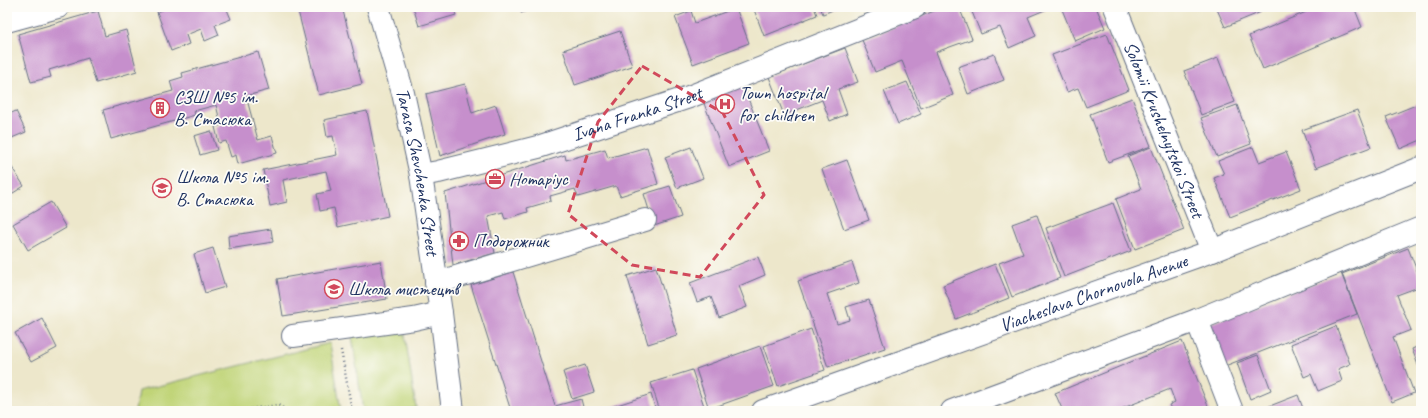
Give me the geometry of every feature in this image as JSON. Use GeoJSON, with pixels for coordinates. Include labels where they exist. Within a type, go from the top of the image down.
{"type":"FeatureCollection","features":[{"type":"Feature","properties":{"kind":"street"},"geometry":{"type":"LineString","coordinates":[[7,21],[58,7]]}},
{"type":"Feature","properties":{"kind":"street","name":"Tarasa Shevchenka Street"},"geometry":{"type":"LineString","coordinates":[[378,7],[403,93],[421,175],[441,313],[453,411]]}},
{"type":"Feature","properties":{"kind":"street","name":"Ivana Franka Street"},"geometry":{"type":"LineString","coordinates":[[421,175],[538,147],[681,99],[915,7]]}},
{"type":"Feature","properties":{"kind":"street","name":"Solomii Krushelnytskoi Street"},"geometry":{"type":"LineString","coordinates":[[1115,7],[1212,252]]}},
{"type":"Feature","properties":{"kind":"street","name":"Viacheslava Chornovola Avenue"},"geometry":{"type":"LineString","coordinates":[[763,411],[1212,252],[1421,168]]}},
{"type":"Feature","properties":{"kind":"street"},"geometry":{"type":"LineString","coordinates":[[436,283],[645,220]]}},
{"type":"Feature","properties":{"kind":"street"},"geometry":{"type":"LineString","coordinates":[[952,411],[1196,320],[1421,228]]}},
{"type":"Feature","properties":{"kind":"street"},"geometry":{"type":"LineString","coordinates":[[293,336],[441,313]]}},
{"type":"Feature","properties":{"kind":"street"},"geometry":{"type":"LineString","coordinates":[[1196,320],[1232,411]]}},
{"type":"Feature","properties":{"kind":"path"},"geometry":{"type":"LineString","coordinates":[[338,330],[352,411]]}},
{"type":"Feature","properties":{"kind":"path"},"geometry":{"type":"LineString","coordinates":[[236,411],[278,405],[288,411]]}},
{"type":"Feature","properties":{"kind":"highlighted area"},"geometry":{"type":"Polygon","coordinates":[[[642,66],[723,113],[764,195],[700,277],[632,265],[568,214],[598,122],[642,66]]]}},
{"type":"Feature","properties":{"kind":"green space"},"geometry":{"type":"Polygon","coordinates":[[[404,328],[416,408],[395,411],[363,411],[352,336],[404,328]]]}},
{"type":"Feature","properties":{"kind":"green space"},"geometry":{"type":"Polygon","coordinates":[[[330,343],[341,411],[135,411],[138,391],[330,343]]]}},
{"type":"Feature","properties":{"kind":"building"},"geometry":{"type":"Polygon","coordinates":[[[170,7],[226,7],[231,19],[215,25],[219,35],[205,41],[201,29],[186,35],[189,44],[171,51],[157,12],[170,7]]]}},
{"type":"Feature","properties":{"kind":"building"},"geometry":{"type":"Polygon","coordinates":[[[297,7],[342,7],[362,84],[319,95],[297,7]]]}},
{"type":"Feature","properties":{"kind":"building"},"geometry":{"type":"Polygon","coordinates":[[[413,7],[453,7],[456,15],[419,26],[413,7]]]}},
{"type":"Feature","properties":{"kind":"building"},"geometry":{"type":"Polygon","coordinates":[[[520,7],[540,7],[521,13],[520,7]]]}},
{"type":"Feature","properties":{"kind":"building"},"geometry":{"type":"Polygon","coordinates":[[[753,7],[814,7],[817,15],[764,36],[753,7]]]}},
{"type":"Feature","properties":{"kind":"building"},"geometry":{"type":"Polygon","coordinates":[[[820,7],[840,7],[823,14],[820,7]]]}},
{"type":"Feature","properties":{"kind":"building"},"geometry":{"type":"Polygon","coordinates":[[[944,7],[959,7],[972,39],[936,52],[953,95],[921,108],[902,61],[875,72],[862,40],[944,7]]]}},
{"type":"Feature","properties":{"kind":"building"},"geometry":{"type":"Polygon","coordinates":[[[970,7],[1052,7],[1028,17],[1036,36],[1009,48],[1000,27],[981,34],[970,7]]]}},
{"type":"Feature","properties":{"kind":"building"},"geometry":{"type":"Polygon","coordinates":[[[1061,7],[1096,7],[1105,28],[1075,41],[1061,7]]]}},
{"type":"Feature","properties":{"kind":"building"},"geometry":{"type":"Polygon","coordinates":[[[1216,7],[1259,7],[1261,12],[1225,27],[1216,7]]]}},
{"type":"Feature","properties":{"kind":"building"},"geometry":{"type":"Polygon","coordinates":[[[1318,7],[1354,7],[1362,27],[1263,69],[1249,36],[1318,7]]]}},
{"type":"Feature","properties":{"kind":"building"},"geometry":{"type":"Polygon","coordinates":[[[736,8],[749,43],[693,64],[675,17],[691,11],[695,23],[736,8]]]}},
{"type":"Feature","properties":{"kind":"building"},"geometry":{"type":"Polygon","coordinates":[[[98,11],[105,36],[126,30],[137,71],[96,83],[88,58],[49,70],[51,77],[31,82],[18,34],[98,11]]]}},
{"type":"Feature","properties":{"kind":"building"},"geometry":{"type":"Polygon","coordinates":[[[620,31],[632,66],[575,85],[563,50],[620,31]]]}},
{"type":"Feature","properties":{"kind":"building"},"geometry":{"type":"Polygon","coordinates":[[[1107,34],[1129,90],[1086,107],[1078,88],[1067,92],[1052,55],[1107,34]]]}},
{"type":"Feature","properties":{"kind":"building"},"geometry":{"type":"Polygon","coordinates":[[[845,48],[858,82],[838,89],[847,114],[830,121],[822,100],[784,115],[769,77],[845,48]]]}},
{"type":"Feature","properties":{"kind":"building","name":"СЗШ №5 ім. В. Стасюка"},"geometry":{"type":"Polygon","coordinates":[[[258,52],[269,90],[246,96],[258,140],[272,136],[277,153],[238,164],[236,155],[231,157],[226,141],[219,143],[215,127],[221,125],[216,105],[194,111],[195,115],[111,139],[103,110],[173,91],[170,81],[183,77],[182,73],[258,52]]]}},
{"type":"Feature","properties":{"kind":"building"},"geometry":{"type":"Polygon","coordinates":[[[994,54],[1004,80],[968,94],[958,67],[994,54]]]}},
{"type":"Feature","properties":{"kind":"building"},"geometry":{"type":"Polygon","coordinates":[[[1218,58],[1235,102],[1201,115],[1184,71],[1218,58]]]}},
{"type":"Feature","properties":{"kind":"building"},"geometry":{"type":"Polygon","coordinates":[[[907,82],[921,114],[898,124],[884,91],[907,82]]]}},
{"type":"Feature","properties":{"kind":"building"},"geometry":{"type":"Polygon","coordinates":[[[465,84],[472,113],[496,105],[505,134],[440,156],[426,94],[465,84]]]}},
{"type":"Feature","properties":{"kind":"building"},"geometry":{"type":"Polygon","coordinates":[[[743,86],[769,151],[729,167],[703,101],[743,86]]]}},
{"type":"Feature","properties":{"kind":"building"},"geometry":{"type":"Polygon","coordinates":[[[1132,98],[1151,146],[1108,162],[1090,114],[1132,98]]]}},
{"type":"Feature","properties":{"kind":"building"},"geometry":{"type":"Polygon","coordinates":[[[1421,103],[1421,140],[1400,149],[1386,117],[1421,103]]]}},
{"type":"Feature","properties":{"kind":"building"},"geometry":{"type":"Polygon","coordinates":[[[1237,105],[1251,144],[1217,157],[1201,118],[1237,105]]]}},
{"type":"Feature","properties":{"kind":"building"},"geometry":{"type":"Polygon","coordinates":[[[1357,110],[1371,147],[1316,168],[1302,130],[1357,110]]]}},
{"type":"Feature","properties":{"kind":"building"},"geometry":{"type":"Polygon","coordinates":[[[16,111],[26,132],[7,140],[7,115],[16,111]]]}},
{"type":"Feature","properties":{"kind":"building"},"geometry":{"type":"Polygon","coordinates":[[[367,111],[388,216],[338,227],[334,208],[320,211],[317,194],[331,191],[326,171],[283,180],[287,202],[270,206],[263,170],[337,155],[333,136],[327,137],[324,120],[367,111]]]}},
{"type":"Feature","properties":{"kind":"building"},"geometry":{"type":"Polygon","coordinates":[[[211,131],[217,150],[200,155],[194,136],[211,131]]]}},
{"type":"Feature","properties":{"kind":"building"},"geometry":{"type":"Polygon","coordinates":[[[647,147],[658,184],[620,196],[616,186],[578,197],[575,189],[550,196],[551,201],[527,208],[528,212],[505,219],[503,212],[488,216],[495,253],[453,265],[445,193],[565,155],[566,160],[605,149],[608,158],[647,147]]]}},
{"type":"Feature","properties":{"kind":"building"},"geometry":{"type":"Polygon","coordinates":[[[691,147],[703,178],[677,188],[665,157],[691,147]]]}},
{"type":"Feature","properties":{"kind":"building"},"geometry":{"type":"Polygon","coordinates":[[[1151,147],[1184,230],[1135,249],[1116,199],[1141,189],[1128,156],[1151,147]]]}},
{"type":"Feature","properties":{"kind":"building"},"geometry":{"type":"Polygon","coordinates":[[[1253,147],[1259,162],[1286,152],[1301,189],[1230,217],[1214,178],[1224,174],[1218,161],[1253,147]]]}},
{"type":"Feature","properties":{"kind":"building"},"geometry":{"type":"Polygon","coordinates":[[[847,160],[869,220],[844,229],[822,169],[847,160]]]}},
{"type":"Feature","properties":{"kind":"building"},"geometry":{"type":"Polygon","coordinates":[[[11,166],[24,186],[7,197],[7,168],[11,166]]]}},
{"type":"Feature","properties":{"kind":"building"},"geometry":{"type":"Polygon","coordinates":[[[670,186],[681,217],[654,226],[644,194],[670,186]]]}},
{"type":"Feature","properties":{"kind":"building"},"geometry":{"type":"Polygon","coordinates":[[[51,202],[66,228],[28,250],[13,224],[51,202]]]}},
{"type":"Feature","properties":{"kind":"building"},"geometry":{"type":"Polygon","coordinates":[[[1113,203],[1131,251],[1064,277],[1046,228],[1113,203]]]}},
{"type":"Feature","properties":{"kind":"building"},"geometry":{"type":"Polygon","coordinates":[[[1037,215],[1060,278],[1012,297],[999,263],[1023,254],[1012,224],[1037,215]]]}},
{"type":"Feature","properties":{"kind":"building"},"geometry":{"type":"Polygon","coordinates":[[[271,229],[273,242],[229,249],[228,236],[271,229]]]}},
{"type":"Feature","properties":{"kind":"building"},"geometry":{"type":"Polygon","coordinates":[[[213,248],[225,287],[205,293],[194,254],[213,248]]]}},
{"type":"Feature","properties":{"kind":"building"},"geometry":{"type":"Polygon","coordinates":[[[1408,248],[1421,281],[1421,286],[1397,295],[1411,330],[1393,337],[1414,393],[1392,402],[1342,274],[1408,248]]]}},
{"type":"Feature","properties":{"kind":"building"},"geometry":{"type":"Polygon","coordinates":[[[758,257],[765,275],[739,286],[747,307],[719,318],[711,297],[697,302],[690,283],[758,257]]]}},
{"type":"Feature","properties":{"kind":"building"},"geometry":{"type":"Polygon","coordinates":[[[381,261],[387,299],[283,316],[277,279],[381,261]]]}},
{"type":"Feature","properties":{"kind":"building"},"geometry":{"type":"Polygon","coordinates":[[[852,262],[859,283],[827,294],[837,324],[850,320],[846,307],[869,300],[885,348],[828,367],[798,281],[852,262]]]}},
{"type":"Feature","properties":{"kind":"building"},"geometry":{"type":"Polygon","coordinates":[[[995,264],[1009,298],[956,319],[943,285],[995,264]]]}},
{"type":"Feature","properties":{"kind":"building"},"geometry":{"type":"Polygon","coordinates":[[[656,267],[677,335],[648,344],[627,276],[656,267]]]}},
{"type":"Feature","properties":{"kind":"building"},"geometry":{"type":"Polygon","coordinates":[[[513,272],[555,406],[581,399],[584,411],[511,411],[471,285],[513,272]]]}},
{"type":"Feature","properties":{"kind":"building"},"geometry":{"type":"Polygon","coordinates":[[[1341,273],[1357,314],[1225,366],[1209,324],[1341,273]]]}},
{"type":"Feature","properties":{"kind":"building"},"geometry":{"type":"Polygon","coordinates":[[[42,318],[57,348],[31,362],[15,333],[42,318]]]}},
{"type":"Feature","properties":{"kind":"building"},"geometry":{"type":"Polygon","coordinates":[[[1336,326],[1350,364],[1338,369],[1342,381],[1318,391],[1311,374],[1304,377],[1291,344],[1336,326]]]}},
{"type":"Feature","properties":{"kind":"building"},"geometry":{"type":"Polygon","coordinates":[[[811,329],[825,370],[778,386],[764,346],[811,329]]]}},
{"type":"Feature","properties":{"kind":"building"},"geometry":{"type":"Polygon","coordinates":[[[1182,341],[1210,411],[1172,411],[1169,405],[1175,402],[1170,389],[1116,411],[1063,411],[1055,393],[1182,341]]]}},
{"type":"Feature","properties":{"kind":"building"},"geometry":{"type":"Polygon","coordinates":[[[1421,345],[1421,373],[1412,349],[1421,345]]]}},
{"type":"Feature","properties":{"kind":"building"},"geometry":{"type":"Polygon","coordinates":[[[760,346],[774,386],[709,409],[696,369],[760,346]]]}},
{"type":"Feature","properties":{"kind":"building"},"geometry":{"type":"Polygon","coordinates":[[[1258,355],[1271,390],[1250,399],[1237,363],[1258,355]]]}},
{"type":"Feature","properties":{"kind":"building"},"geometry":{"type":"Polygon","coordinates":[[[585,365],[594,392],[572,399],[563,372],[585,365]]]}},
{"type":"Feature","properties":{"kind":"building"},"geometry":{"type":"Polygon","coordinates":[[[692,370],[705,409],[700,411],[660,411],[651,383],[692,370]]]}},
{"type":"Feature","properties":{"kind":"building"},"geometry":{"type":"Polygon","coordinates":[[[651,394],[656,411],[599,411],[651,394]]]}},
{"type":"Feature","properties":{"kind":"building"},"geometry":{"type":"Polygon","coordinates":[[[1298,395],[1304,411],[1257,411],[1298,395]]]}},
{"type":"Feature","properties":{"kind":"place","name":"Town hospital for children"},"geometry":{"type":"Point","coordinates":[725,104]}},
{"type":"Feature","properties":{"kind":"place","name":"СЗШ №5 ім. В. Стасюка"},"geometry":{"type":"Point","coordinates":[160,108]}},
{"type":"Feature","properties":{"kind":"place","name":"Нотаріус"},"geometry":{"type":"Point","coordinates":[495,179]}},
{"type":"Feature","properties":{"kind":"place","name":"Школа №5 ім. В. Стасюка"},"geometry":{"type":"Point","coordinates":[162,188]}},
{"type":"Feature","properties":{"kind":"place","name":"Подорожник"},"geometry":{"type":"Point","coordinates":[459,241]}},
{"type":"Feature","properties":{"kind":"place","name":"Школа мистецтв"},"geometry":{"type":"Point","coordinates":[334,289]}}]}
